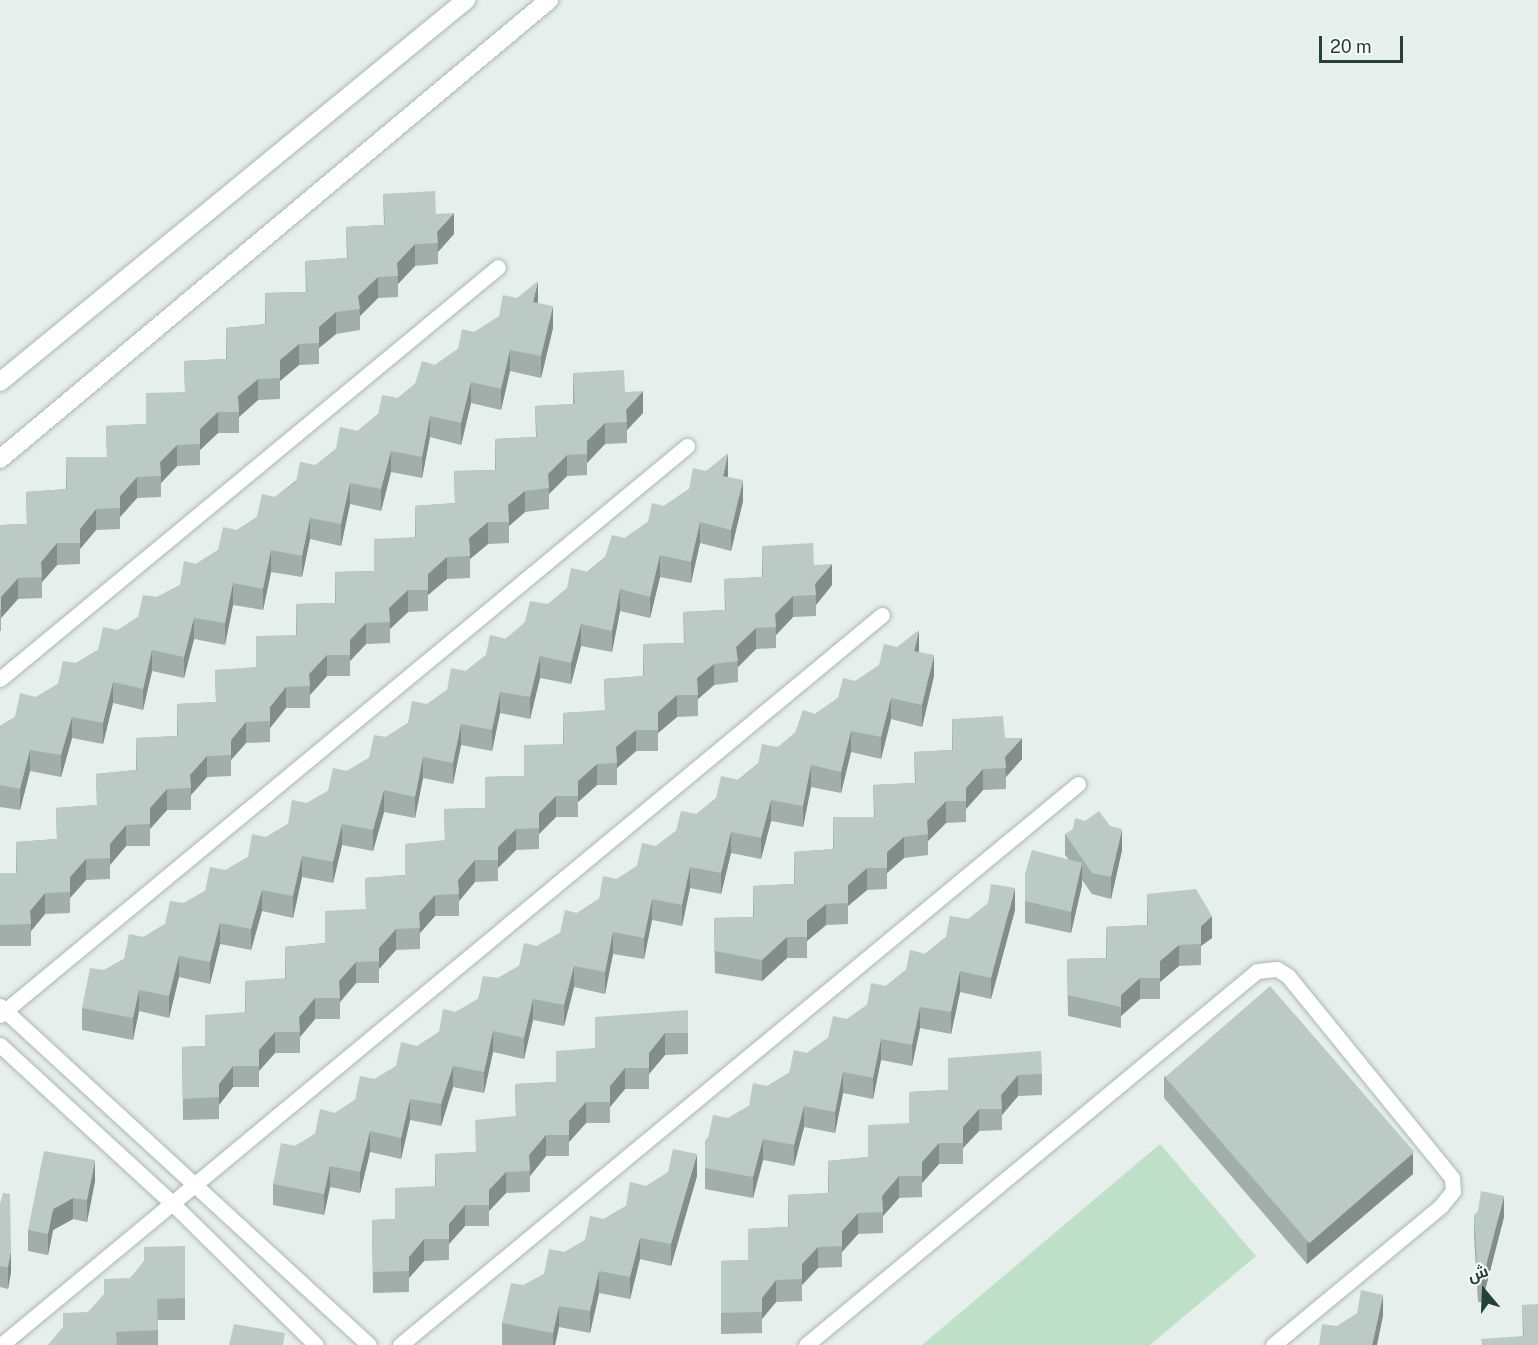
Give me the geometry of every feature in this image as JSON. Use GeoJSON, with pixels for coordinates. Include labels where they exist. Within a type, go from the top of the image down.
{"type":"FeatureCollection","features":[{"type":"Feature","properties":{"kind":"street"},"geometry":{"type":"LineString","coordinates":[[0,382],[466,0]]}},
{"type":"Feature","properties":{"kind":"street"},"geometry":{"type":"LineString","coordinates":[[0,459],[549,0]]}},
{"type":"Feature","properties":{"kind":"lane"},"geometry":{"type":"LineString","coordinates":[[0,679],[498,267]]}},
{"type":"Feature","properties":{"kind":"lane"},"geometry":{"type":"LineString","coordinates":[[369,1345],[2,1010],[687,446]]}},
{"type":"Feature","properties":{"kind":"lane"},"geometry":{"type":"LineString","coordinates":[[0,1345],[882,615]]}},
{"type":"Feature","properties":{"kind":"lane"},"geometry":{"type":"LineString","coordinates":[[400,1345],[1078,784]]}},
{"type":"Feature","properties":{"kind":"lane"},"geometry":{"type":"LineString","coordinates":[[806,1345],[1257,971],[1277,969],[1288,976],[1452,1178],[1453,1191],[1441,1206],[1273,1345]]}},
{"type":"Feature","properties":{"kind":"lane"},"geometry":{"type":"LineString","coordinates":[[0,1045],[172,1203],[316,1345]]}},
{"type":"Feature","properties":{"kind":"green space"},"geometry":{"type":"Polygon","coordinates":[[[1160,1144],[1256,1256],[1150,1345],[922,1345],[1160,1144]]]}},
{"type":"Feature","properties":{"kind":"building"},"geometry":{"type":"Polygon","coordinates":[[[435,191],[436,214],[454,213],[437,232],[438,243],[415,244],[397,263],[398,276],[378,277],[358,296],[360,309],[336,312],[319,327],[319,343],[299,344],[280,360],[280,378],[258,379],[238,396],[239,412],[218,412],[200,429],[200,444],[177,445],[160,462],[161,476],[137,477],[120,496],[120,508],[96,509],[80,529],[80,543],[57,543],[41,562],[42,577],[18,578],[1,597],[0,610],[0,525],[27,524],[26,492],[67,489],[66,457],[107,457],[106,426],[146,424],[146,393],[185,392],[184,361],[227,359],[226,328],[266,324],[265,293],[307,292],[305,261],[348,258],[346,227],[385,225],[383,194],[435,191]]]}},
{"type":"Feature","properties":{"kind":"building"},"geometry":{"type":"Polygon","coordinates":[[[538,281],[533,302],[553,306],[541,356],[510,350],[501,389],[471,382],[461,423],[430,416],[422,457],[391,451],[381,489],[350,483],[341,524],[310,518],[302,556],[271,550],[263,589],[233,583],[225,623],[194,618],[184,657],[152,650],[143,689],[113,682],[103,723],[72,717],[61,755],[30,750],[20,789],[0,785],[0,726],[15,717],[20,693],[36,697],[58,684],[63,661],[76,663],[98,650],[103,627],[118,630],[138,617],[143,595],[157,597],[180,585],[184,561],[196,564],[218,550],[223,527],[237,530],[257,517],[262,494],[275,497],[296,482],[300,462],[316,465],[336,449],[340,427],[358,431],[378,415],[382,395],[398,398],[415,384],[422,361],[435,365],[458,349],[462,329],[474,332],[499,316],[503,295],[517,298],[538,281]]]}},
{"type":"Feature","properties":{"kind":"building"},"geometry":{"type":"Polygon","coordinates":[[[624,370],[625,392],[643,391],[626,410],[627,422],[605,423],[587,441],[587,454],[567,455],[548,474],[549,488],[525,491],[508,505],[509,522],[488,522],[469,538],[470,556],[447,557],[428,574],[428,590],[408,590],[389,608],[390,622],[366,623],[350,640],[350,655],[327,655],[309,674],[310,686],[286,687],[270,707],[270,721],[246,722],[231,740],[231,755],[207,756],[190,775],[191,788],[167,789],[150,808],[150,824],[126,825],[110,844],[110,858],[86,859],[70,877],[70,892],[45,893],[30,911],[31,924],[0,925],[0,873],[17,873],[16,842],[57,839],[56,808],[97,805],[96,774],[137,770],[136,738],[178,736],[177,704],[216,702],[215,670],[256,667],[256,636],[297,635],[296,604],[336,603],[335,572],[374,571],[374,539],[416,537],[415,506],[455,503],[454,471],[496,470],[495,439],[537,437],[535,406],[575,404],[573,373],[624,370]]]}},
{"type":"Feature","properties":{"kind":"building"},"geometry":{"type":"Polygon","coordinates":[[[728,453],[723,476],[743,480],[731,530],[700,522],[691,562],[660,555],[650,597],[620,589],[612,631],[581,624],[571,663],[540,656],[530,697],[500,692],[492,730],[461,724],[453,763],[423,757],[415,797],[384,790],[373,830],[342,824],[333,862],[302,856],[293,896],[262,890],[251,929],[220,923],[210,962],[179,956],[169,996],[139,990],[133,1018],[82,1008],[90,968],[104,970],[124,959],[129,934],[144,937],[165,924],[170,901],[184,903],[205,891],[210,867],[226,870],[248,857],[252,834],[266,837],[288,824],[292,800],[307,803],[328,791],[333,768],[347,771],[369,758],[374,735],[386,737],[408,723],[412,701],[427,704],[447,690],[451,668],[466,671],[486,655],[490,635],[506,639],[525,622],[530,601],[548,604],[567,588],[571,568],[588,572],[605,557],[612,535],[625,538],[648,522],[652,503],[664,506],[689,489],[693,468],[706,471],[728,453]]]}},
{"type":"Feature","properties":{"kind":"building"},"geometry":{"type":"Polygon","coordinates":[[[813,543],[814,565],[832,564],[815,584],[816,595],[793,596],[775,614],[776,627],[756,628],[736,647],[738,661],[714,664],[697,678],[698,695],[677,695],[658,712],[658,730],[636,730],[616,747],[617,763],[597,764],[578,781],[578,796],[556,796],[539,813],[539,828],[516,829],[498,847],[498,860],[475,860],[458,880],[459,894],[435,895],[419,913],[420,928],[396,929],[379,948],[379,961],[356,962],[339,981],[340,998],[315,998],[299,1017],[300,1032],[275,1032],[259,1050],[259,1066],[233,1066],[219,1084],[219,1097],[183,1099],[182,1047],[205,1046],[205,1015],[246,1012],[245,981],[286,978],[285,947],[325,943],[325,911],[366,909],[365,878],[405,875],[405,844],[445,840],[444,809],[485,808],[485,777],[524,776],[524,745],[564,744],[563,713],[605,710],[604,679],[644,676],[643,644],[685,643],[683,612],[726,610],[724,579],[763,577],[762,546],[813,543]]]}},
{"type":"Feature","properties":{"kind":"building"},"geometry":{"type":"Polygon","coordinates":[[[919,630],[914,651],[934,655],[922,705],[891,698],[881,737],[851,731],[841,772],[811,765],[803,806],[771,800],[761,838],[731,832],[721,873],[690,867],[682,905],[652,899],[644,938],[613,932],[605,972],[574,966],[564,1005],[533,999],[524,1038],[493,1031],[484,1072],[453,1066],[441,1104],[410,1099],[401,1138],[370,1131],[360,1172],[330,1166],[324,1194],[273,1184],[281,1143],[295,1146],[315,1134],[320,1109],[335,1113],[355,1100],[360,1076],[375,1079],[396,1066],[401,1042],[417,1046],[439,1032],[443,1009],[456,1012],[478,999],[483,976],[498,978],[519,966],[524,943],[537,946],[560,933],[565,910],[577,913],[599,899],[603,876],[617,879],[637,866],[642,843],[656,846],[676,831],[681,811],[697,814],[716,798],[721,776],[739,780],[758,764],[762,744],[778,747],[795,733],[803,710],[815,714],[838,698],[843,678],[855,681],[879,665],[884,644],[897,647],[919,630]]]}},
{"type":"Feature","properties":{"kind":"building"},"geometry":{"type":"Polygon","coordinates":[[[1003,716],[1005,738],[1022,738],[1005,757],[1006,768],[983,769],[966,788],[966,801],[946,801],[927,821],[928,834],[904,837],[887,852],[887,868],[867,868],[848,885],[848,903],[826,904],[807,920],[807,937],[787,937],[762,960],[715,951],[714,918],[754,917],[753,886],[795,884],[794,852],[834,849],[833,817],[875,817],[873,785],[916,783],[914,752],[953,750],[952,719],[1003,716]]]}},
{"type":"Feature","properties":{"kind":"building"},"geometry":{"type":"Polygon","coordinates":[[[1099,811],[1110,826],[1122,829],[1111,877],[1092,873],[1065,834],[1073,829],[1075,818],[1085,821],[1099,811]]]}},
{"type":"Feature","properties":{"kind":"building"},"geometry":{"type":"Polygon","coordinates":[[[1032,850],[1082,863],[1071,912],[1025,901],[1025,874],[1032,850]]]}},
{"type":"Feature","properties":{"kind":"building"},"geometry":{"type":"Polygon","coordinates":[[[991,884],[1015,888],[991,978],[960,971],[951,1012],[920,1007],[912,1045],[881,1039],[873,1078],[843,1072],[835,1112],[804,1106],[794,1145],[763,1139],[753,1177],[705,1168],[705,1141],[708,1139],[713,1115],[728,1118],[749,1106],[753,1083],[767,1086],[789,1073],[794,1050],[807,1053],[828,1038],[833,1016],[847,1019],[867,1005],[871,983],[886,986],[906,970],[910,950],[926,954],[946,937],[950,916],[968,919],[988,903],[991,884]]]}},
{"type":"Feature","properties":{"kind":"building"},"geometry":{"type":"Polygon","coordinates":[[[1196,889],[1212,916],[1201,926],[1201,944],[1179,945],[1160,961],[1160,978],[1140,978],[1121,995],[1121,1007],[1068,995],[1067,959],[1107,958],[1106,927],[1148,925],[1147,894],[1196,889]]]}},
{"type":"Feature","properties":{"kind":"building"},"geometry":{"type":"Polygon","coordinates":[[[1270,986],[1414,1152],[1309,1243],[1165,1077],[1270,986]]]}},
{"type":"Feature","properties":{"kind":"building"},"geometry":{"type":"Polygon","coordinates":[[[688,1010],[688,1033],[665,1033],[649,1053],[649,1068],[625,1068],[610,1086],[610,1102],[586,1102],[569,1121],[569,1135],[546,1135],[529,1155],[530,1171],[506,1172],[489,1190],[489,1205],[465,1205],[449,1224],[449,1239],[424,1239],[409,1257],[409,1271],[373,1272],[372,1220],[395,1219],[395,1188],[436,1186],[435,1154],[476,1152],[475,1120],[516,1116],[515,1084],[556,1082],[556,1051],[595,1048],[595,1017],[688,1010]]]}},
{"type":"Feature","properties":{"kind":"building"},"geometry":{"type":"Polygon","coordinates":[[[1041,1051],[1042,1074],[1018,1075],[1001,1095],[1002,1109],[979,1109],[963,1127],[963,1143],[939,1143],[922,1162],[922,1176],[899,1176],[882,1196],[883,1212],[858,1213],[842,1231],[842,1246],[818,1247],[802,1264],[802,1279],[776,1280],[762,1298],[762,1312],[721,1313],[721,1261],[748,1260],[748,1229],[789,1227],[788,1195],[829,1193],[828,1161],[868,1157],[868,1125],[909,1123],[909,1092],[948,1090],[948,1058],[1041,1051]]]}},
{"type":"Feature","properties":{"kind":"building"},"geometry":{"type":"Polygon","coordinates":[[[673,1149],[697,1154],[671,1244],[640,1238],[630,1277],[599,1271],[590,1311],[559,1306],[553,1333],[502,1323],[511,1283],[524,1285],[544,1274],[549,1249],[564,1252],[585,1240],[590,1216],[604,1219],[626,1206],[630,1182],[646,1186],[668,1172],[673,1149]]]}},
{"type":"Feature","properties":{"kind":"building"},"geometry":{"type":"Polygon","coordinates":[[[44,1151],[95,1160],[87,1200],[73,1198],[53,1209],[48,1234],[28,1230],[44,1151]]]}},
{"type":"Feature","properties":{"kind":"building"},"geometry":{"type":"Polygon","coordinates":[[[1481,1191],[1504,1196],[1482,1281],[1478,1281],[1474,1215],[1478,1211],[1481,1191]]]}},
{"type":"Feature","properties":{"kind":"building"},"geometry":{"type":"Polygon","coordinates":[[[3,1193],[10,1194],[11,1250],[8,1267],[0,1266],[0,1204],[3,1193]]]}},
{"type":"Feature","properties":{"kind":"building"},"geometry":{"type":"Polygon","coordinates":[[[185,1246],[185,1298],[157,1299],[158,1330],[116,1332],[117,1345],[48,1345],[63,1327],[63,1313],[88,1312],[104,1294],[104,1279],[130,1278],[144,1261],[144,1247],[185,1246]]]}},
{"type":"Feature","properties":{"kind":"building"},"geometry":{"type":"Polygon","coordinates":[[[1361,1290],[1383,1295],[1372,1345],[1319,1345],[1322,1324],[1337,1326],[1357,1313],[1361,1290]]]}},
{"type":"Feature","properties":{"kind":"building"},"geometry":{"type":"Polygon","coordinates":[[[1538,1304],[1538,1345],[1482,1345],[1481,1339],[1524,1336],[1522,1305],[1538,1304]]]}},
{"type":"Feature","properties":{"kind":"building"},"geometry":{"type":"Polygon","coordinates":[[[234,1324],[285,1333],[283,1345],[229,1345],[234,1324]]]}}]}
